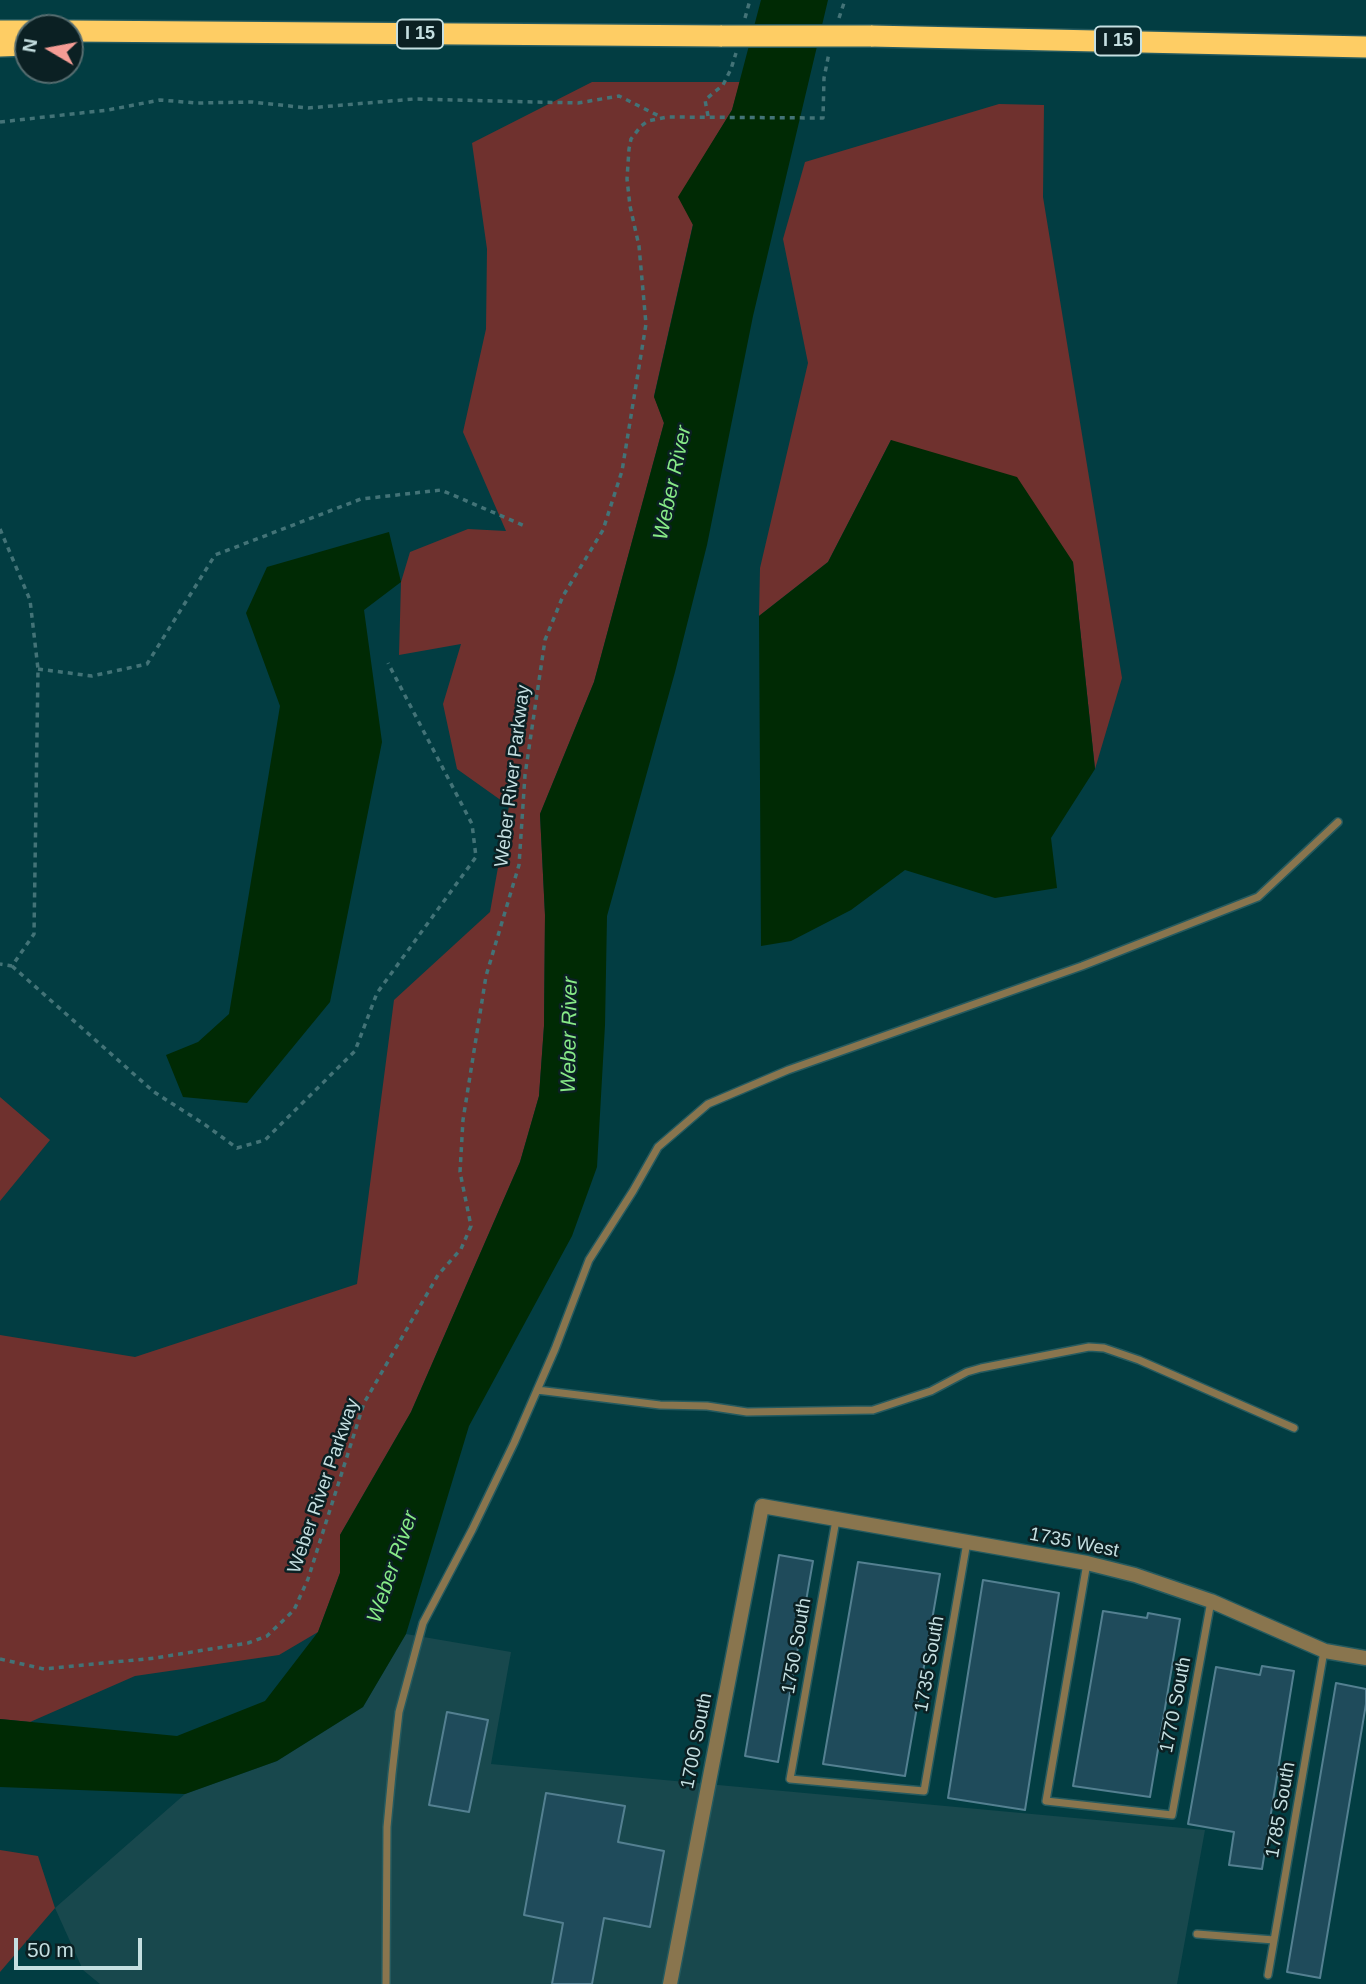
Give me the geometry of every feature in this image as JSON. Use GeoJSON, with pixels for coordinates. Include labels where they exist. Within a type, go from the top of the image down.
{"type":"FeatureCollection","features":[{"type":"Feature","properties":{"kind":"highway","name":"I 15"},"geometry":{"type":"LineString","coordinates":[[84,32],[730,41],[871,36],[1366,47]]}},
{"type":"Feature","properties":{"kind":"highway"},"geometry":{"type":"LineString","coordinates":[[84,37],[119,32]]}},
{"type":"Feature","properties":{"kind":"street","name":"1735 West"},"geometry":{"type":"LineString","coordinates":[[762,1506],[1087,1563],[1135,1575],[1211,1601],[1325,1651],[1366,1658]]}},
{"type":"Feature","properties":{"kind":"street","name":"1700 South"},"geometry":{"type":"LineString","coordinates":[[670,1984],[762,1506]]}},
{"type":"Feature","properties":{"kind":"lane"},"geometry":{"type":"LineString","coordinates":[[386,1984],[387,1827],[399,1712],[423,1623],[472,1530],[537,1390],[589,1260],[658,1147],[708,1104],[788,1070],[1082,965],[1258,897],[1338,822]]}},
{"type":"Feature","properties":{"kind":"lane"},"geometry":{"type":"LineString","coordinates":[[537,1390],[660,1405],[707,1406],[747,1412],[873,1410],[931,1391],[967,1372],[1089,1347],[1104,1348],[1139,1360],[1294,1427]]}},
{"type":"Feature","properties":{"kind":"lane","name":"1750 South"},"geometry":{"type":"LineString","coordinates":[[836,1519],[790,1779],[924,1791]]}},
{"type":"Feature","properties":{"kind":"lane","name":"1735 South"},"geometry":{"type":"LineString","coordinates":[[924,1791],[967,1542]]}},
{"type":"Feature","properties":{"kind":"lane","name":"1770 South"},"geometry":{"type":"LineString","coordinates":[[1087,1563],[1046,1801],[1172,1815],[1211,1601]]}},
{"type":"Feature","properties":{"kind":"lane","name":"1785 South"},"geometry":{"type":"LineString","coordinates":[[1268,1975],[1325,1651]]}},
{"type":"Feature","properties":{"kind":"lane"},"geometry":{"type":"LineString","coordinates":[[1197,1934],[1274,1940]]}},
{"type":"Feature","properties":{"kind":"path"},"geometry":{"type":"LineString","coordinates":[[744,23],[750,0]]}},
{"type":"Feature","properties":{"kind":"path"},"geometry":{"type":"LineString","coordinates":[[838,23],[845,0]]}},
{"type":"Feature","properties":{"kind":"path"},"geometry":{"type":"LineString","coordinates":[[710,116],[705,100],[723,85],[731,69],[730,41]]}},
{"type":"Feature","properties":{"kind":"path"},"geometry":{"type":"LineString","coordinates":[[0,122],[108,110],[160,100],[197,103],[252,102],[327,108],[414,99],[578,103],[610,96],[624,98],[663,117],[823,118],[824,78],[831,47]]}},
{"type":"Feature","properties":{"kind":"path","name":"Weber River Parkway"},"geometry":{"type":"LineString","coordinates":[[0,1659],[44,1670],[155,1658],[248,1643],[267,1636],[294,1611],[308,1579],[364,1404],[438,1275],[461,1249],[471,1226],[460,1172],[463,1120],[486,976],[519,865],[525,775],[545,640],[563,596],[603,530],[622,471],[646,324],[639,246],[627,178],[629,149],[631,139],[642,125],[663,117]]}},
{"type":"Feature","properties":{"kind":"path"},"geometry":{"type":"LineString","coordinates":[[38,669],[92,677],[147,664],[215,555],[361,499],[441,490],[525,526]]}},
{"type":"Feature","properties":{"kind":"path"},"geometry":{"type":"LineString","coordinates":[[0,529],[30,600],[38,669],[34,934],[12,966]]}},
{"type":"Feature","properties":{"kind":"path"},"geometry":{"type":"LineString","coordinates":[[0,964],[12,966],[154,1092],[237,1148],[265,1140],[355,1051],[377,993],[475,857],[472,824],[388,663]]}},
{"type":"Feature","properties":{"kind":"shaded area"},"geometry":{"type":"Polygon","coordinates":[[[592,82],[740,82],[732,110],[679,197],[693,224],[654,396],[664,423],[594,682],[540,814],[545,915],[544,1026],[539,1096],[520,1162],[411,1412],[340,1535],[340,1573],[318,1632],[279,1655],[135,1676],[30,1722],[0,1719],[0,1335],[135,1357],[357,1284],[394,1000],[490,912],[509,806],[457,769],[443,704],[461,644],[399,655],[401,582],[410,552],[468,529],[506,531],[463,432],[486,329],[487,249],[472,143],[592,82]]]}},
{"type":"Feature","properties":{"kind":"shaded area"},"geometry":{"type":"Polygon","coordinates":[[[999,104],[1044,105],[1043,197],[1122,678],[1095,769],[1073,562],[891,440],[828,562],[759,616],[760,568],[808,363],[783,239],[805,162],[999,104]]]}},
{"type":"Feature","properties":{"kind":"shaded area"},"geometry":{"type":"Polygon","coordinates":[[[0,1097],[50,1140],[0,1201],[0,1097]]]}},
{"type":"Feature","properties":{"kind":"shaded area"},"geometry":{"type":"Polygon","coordinates":[[[406,1634],[511,1652],[491,1764],[1205,1830],[1177,1984],[100,1984],[83,1970],[55,1908],[185,1794],[277,1761],[363,1707],[406,1634]]]}},
{"type":"Feature","properties":{"kind":"shaded area"},"geometry":{"type":"Polygon","coordinates":[[[0,1850],[38,1856],[55,1908],[0,1972],[0,1850]]]}},
{"type":"Feature","properties":{"kind":"water","name":"Weber River"},"geometry":{"type":"Polygon","coordinates":[[[761,0],[828,0],[753,316],[707,545],[675,672],[607,916],[605,1025],[597,1167],[572,1236],[469,1426],[406,1634],[363,1707],[277,1761],[185,1794],[0,1787],[0,1719],[177,1736],[265,1701],[318,1632],[340,1573],[340,1535],[411,1412],[520,1162],[539,1096],[544,1026],[545,915],[540,814],[594,682],[664,423],[654,397],[693,225],[678,197],[732,110],[761,0]]]}},
{"type":"Feature","properties":{"kind":"water"},"geometry":{"type":"Polygon","coordinates":[[[891,440],[1017,477],[1073,562],[1095,769],[1051,838],[1057,888],[995,898],[905,870],[851,910],[791,941],[761,946],[759,616],[828,562],[891,440]]]}},
{"type":"Feature","properties":{"kind":"water"},"geometry":{"type":"Polygon","coordinates":[[[389,532],[401,582],[364,610],[382,742],[330,1002],[247,1103],[183,1097],[166,1055],[198,1042],[229,1014],[280,706],[246,613],[267,567],[389,532]]]}},
{"type":"Feature","properties":{"kind":"building"},"geometry":{"type":"Polygon","coordinates":[[[779,1555],[813,1561],[778,1762],[745,1756],[779,1555]]]}},
{"type":"Feature","properties":{"kind":"building"},"geometry":{"type":"Polygon","coordinates":[[[858,1562],[940,1574],[905,1776],[823,1764],[858,1562]]]}},
{"type":"Feature","properties":{"kind":"building"},"geometry":{"type":"Polygon","coordinates":[[[983,1580],[1059,1593],[1025,1810],[948,1798],[983,1580]]]}},
{"type":"Feature","properties":{"kind":"building"},"geometry":{"type":"Polygon","coordinates":[[[1103,1611],[1147,1618],[1148,1613],[1180,1619],[1150,1797],[1073,1786],[1103,1611]]]}},
{"type":"Feature","properties":{"kind":"building"},"geometry":{"type":"Polygon","coordinates":[[[1262,1666],[1294,1671],[1262,1869],[1229,1865],[1234,1832],[1188,1824],[1216,1667],[1260,1675],[1262,1666]]]}},
{"type":"Feature","properties":{"kind":"building"},"geometry":{"type":"Polygon","coordinates":[[[1336,1683],[1366,1689],[1366,1704],[1320,1978],[1287,1972],[1336,1683]]]}},
{"type":"Feature","properties":{"kind":"building"},"geometry":{"type":"Polygon","coordinates":[[[447,1712],[488,1720],[469,1812],[429,1805],[447,1712]]]}},
{"type":"Feature","properties":{"kind":"building"},"geometry":{"type":"Polygon","coordinates":[[[546,1793],[625,1806],[618,1842],[664,1851],[650,1927],[604,1918],[592,1984],[552,1984],[563,1923],[524,1915],[546,1793]]]}}]}
